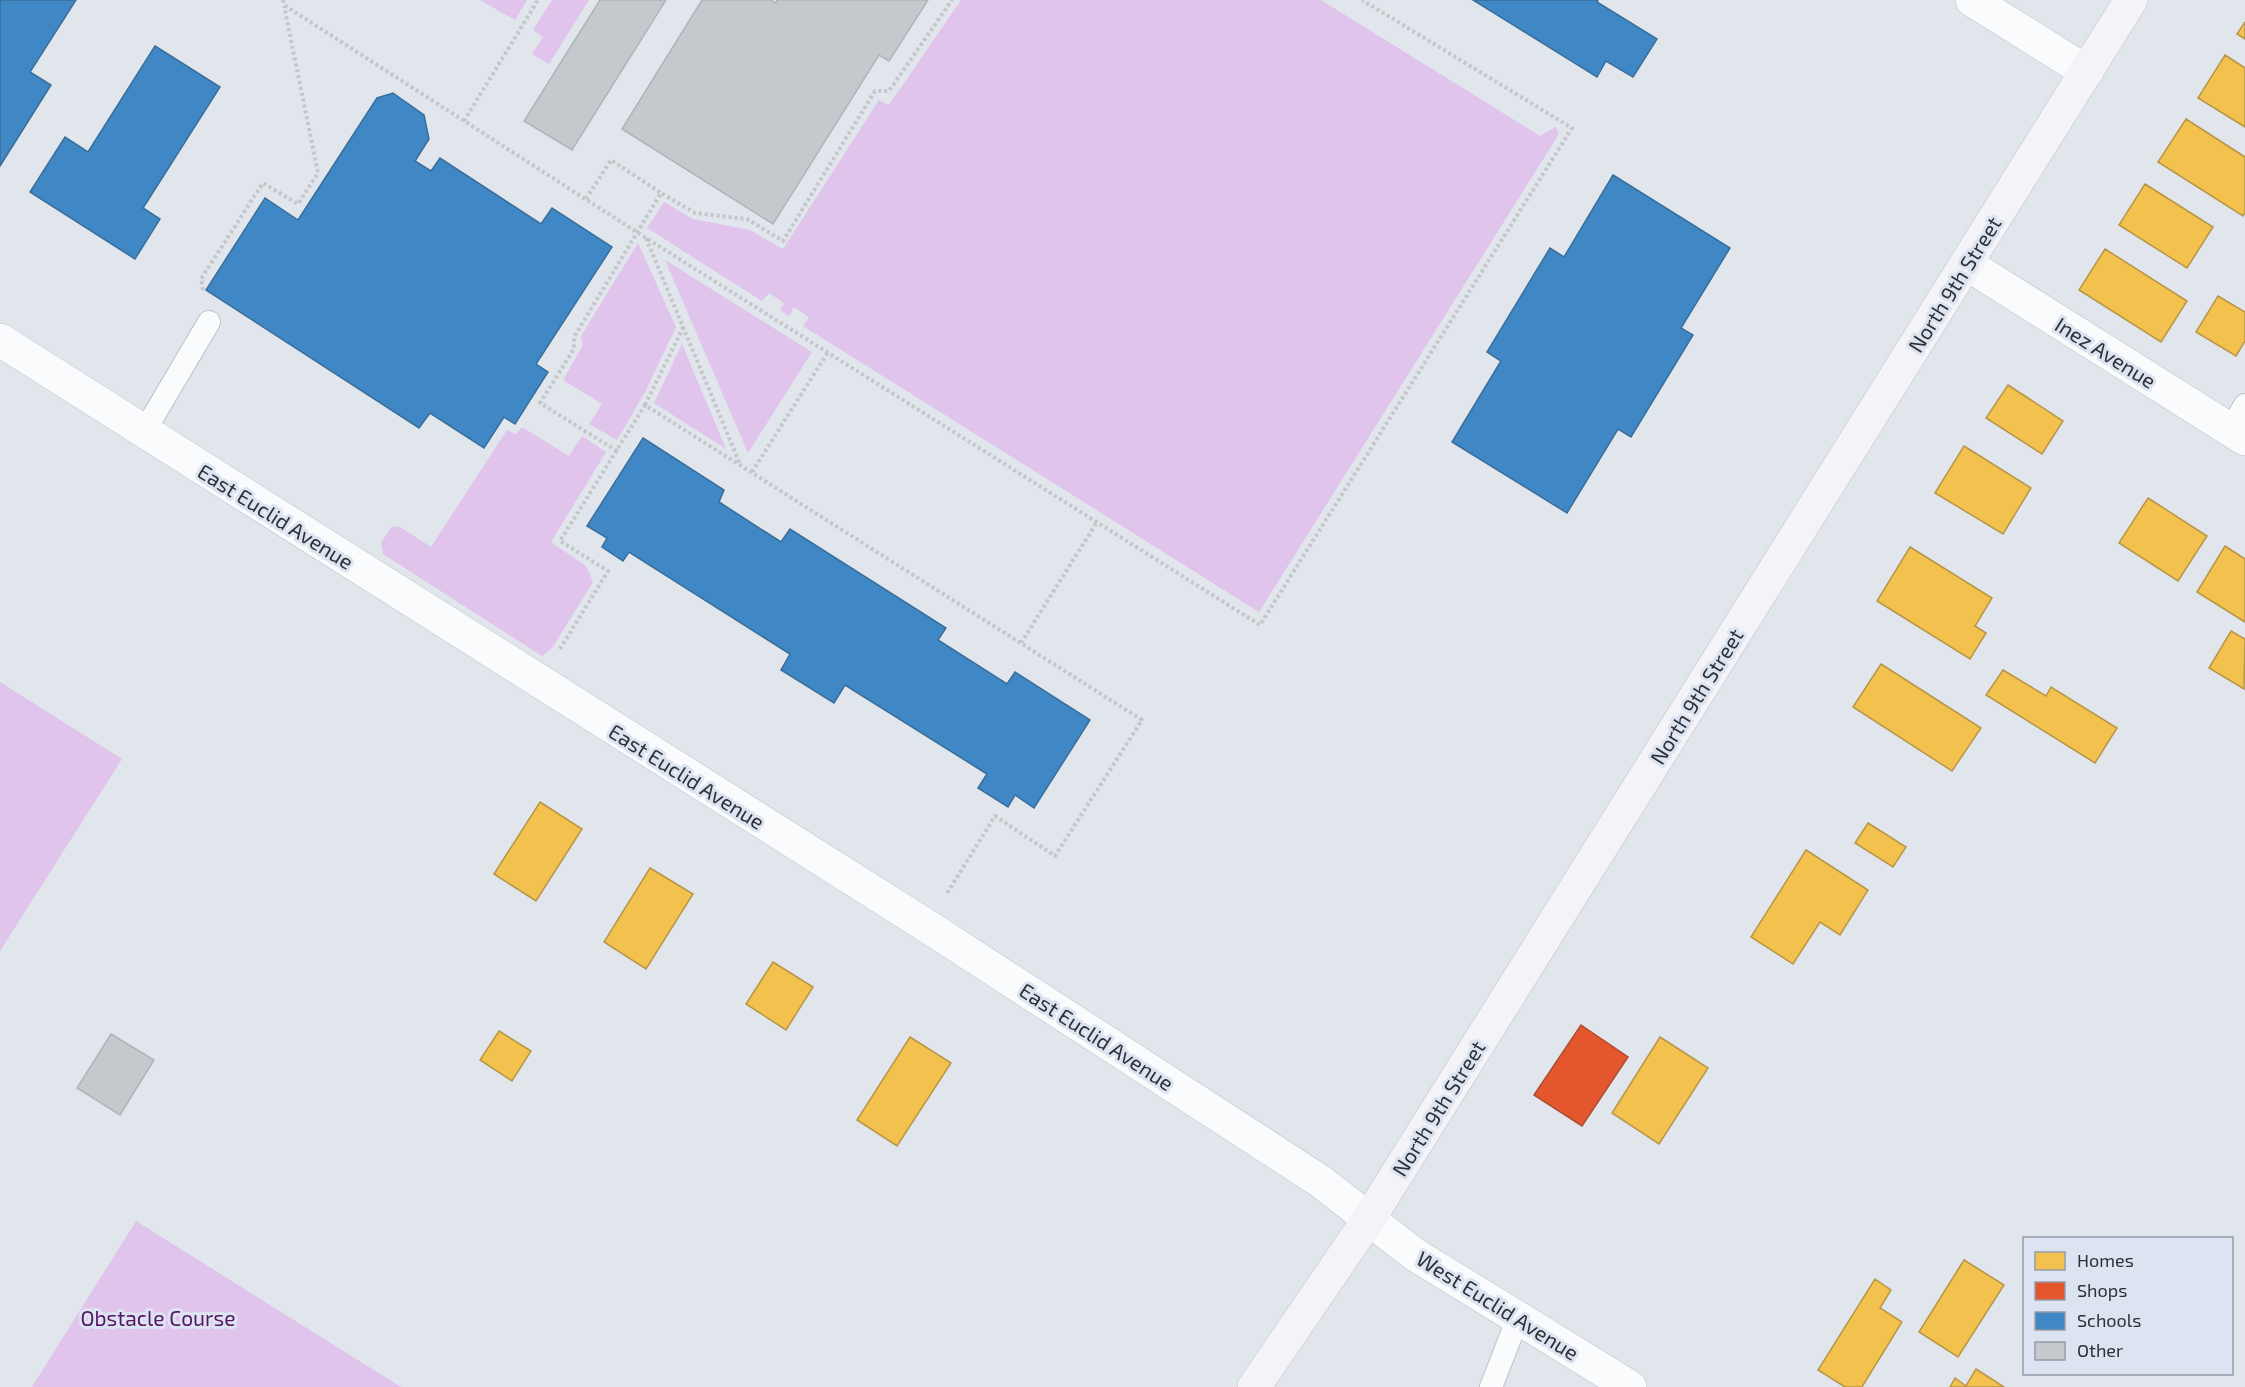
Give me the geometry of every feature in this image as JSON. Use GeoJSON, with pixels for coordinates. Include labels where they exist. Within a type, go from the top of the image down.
{"type":"FeatureCollection","features":[{"type":"Feature","properties":{"kind":"main road","name":"North 9th Street"},"geometry":{"type":"LineString","coordinates":[[1254,1387],[1370,1217],[2132,0]]}},
{"type":"Feature","properties":{"kind":"street"},"geometry":{"type":"LineString","coordinates":[[1972,0],[2087,72]]}},
{"type":"Feature","properties":{"kind":"street","name":"Inez Avenue"},"geometry":{"type":"LineString","coordinates":[[1967,264],[2240,424]]}},
{"type":"Feature","properties":{"kind":"street","name":"East Euclid Avenue"},"geometry":{"type":"LineString","coordinates":[[0,340],[927,926],[1320,1181],[1370,1217]]}},
{"type":"Feature","properties":{"kind":"street","name":"West Euclid Avenue"},"geometry":{"type":"LineString","coordinates":[[1370,1217],[1414,1254],[1630,1387]]}},
{"type":"Feature","properties":{"kind":"lane"},"geometry":{"type":"LineString","coordinates":[[144,432],[209,322]]}},
{"type":"Feature","properties":{"kind":"lane"},"geometry":{"type":"LineString","coordinates":[[1491,1387],[1518,1318]]}},
{"type":"Feature","properties":{"kind":"path"},"geometry":{"type":"LineString","coordinates":[[464,121],[538,0]]}},
{"type":"Feature","properties":{"kind":"path"},"geometry":{"type":"LineString","coordinates":[[586,199],[611,160],[695,213],[747,219],[783,241],[875,91],[889,91],[952,0]]}},
{"type":"Feature","properties":{"kind":"path"},"geometry":{"type":"LineString","coordinates":[[284,2],[646,238],[1260,625],[1572,128],[1362,0]]}},
{"type":"Feature","properties":{"kind":"path"},"geometry":{"type":"LineString","coordinates":[[209,322],[201,279],[263,183],[298,204],[318,173],[284,2]]}},
{"type":"Feature","properties":{"kind":"path"},"geometry":{"type":"LineString","coordinates":[[617,451],[540,402],[574,349],[574,337],[661,193]]}},
{"type":"Feature","properties":{"kind":"path"},"geometry":{"type":"LineString","coordinates":[[646,238],[741,465]]}},
{"type":"Feature","properties":{"kind":"path"},"geometry":{"type":"LineString","coordinates":[[539,682],[608,571],[560,541],[645,405],[684,326]]}},
{"type":"Feature","properties":{"kind":"path"},"geometry":{"type":"LineString","coordinates":[[752,472],[828,352]]}},
{"type":"Feature","properties":{"kind":"path"},"geometry":{"type":"LineString","coordinates":[[645,405],[1142,720],[1055,856],[995,816],[927,926]]}},
{"type":"Feature","properties":{"kind":"path"},"geometry":{"type":"LineString","coordinates":[[1021,642],[1097,522]]}},
{"type":"Feature","properties":{"kind":"green space"},"geometry":{"type":"Polygon","coordinates":[[[480,0],[527,0],[515,20],[480,0]]]}},
{"type":"Feature","properties":{"kind":"green space"},"geometry":{"type":"Polygon","coordinates":[[[552,0],[589,0],[549,64],[532,54],[543,37],[533,30],[552,0]]]}},
{"type":"Feature","properties":{"kind":"green space"},"geometry":{"type":"Polygon","coordinates":[[[961,0],[1321,0],[1540,136],[1556,127],[1559,134],[1259,612],[803,326],[809,317],[794,307],[789,316],[780,310],[784,303],[769,293],[762,301],[647,228],[664,202],[693,219],[750,230],[783,249],[879,100],[889,105],[961,0]]]}},
{"type":"Feature","properties":{"kind":"green space"},"geometry":{"type":"Polygon","coordinates":[[[638,243],[676,327],[645,392],[617,440],[589,424],[602,404],[563,380],[583,345],[581,336],[638,243]]]}},
{"type":"Feature","properties":{"kind":"green space"},"geometry":{"type":"Polygon","coordinates":[[[665,260],[812,352],[748,453],[665,260]]]}},
{"type":"Feature","properties":{"kind":"green space"},"geometry":{"type":"Polygon","coordinates":[[[682,344],[726,449],[654,403],[682,344]]]}},
{"type":"Feature","properties":{"kind":"green space"},"geometry":{"type":"Polygon","coordinates":[[[522,427],[569,456],[582,436],[606,452],[551,542],[586,566],[593,582],[552,648],[542,656],[383,554],[381,543],[392,526],[400,527],[431,547],[507,430],[516,434],[522,427]]]}},
{"type":"Feature","properties":{"kind":"green space"},"geometry":{"type":"Polygon","coordinates":[[[0,682],[122,759],[0,951],[0,682]]]}},
{"type":"Feature","properties":{"kind":"green space","name":"Obstacle Course"},"geometry":{"type":"Polygon","coordinates":[[[136,1221],[401,1387],[32,1387],[136,1221]]]}},
{"type":"Feature","properties":{"kind":"building: Homes"},"geometry":{"type":"Polygon","coordinates":[[[2245,22],[2245,39],[2237,34],[2245,22]]]}},
{"type":"Feature","properties":{"kind":"building: Homes"},"geometry":{"type":"Polygon","coordinates":[[[2225,55],[2245,68],[2245,127],[2198,98],[2225,55]]]}},
{"type":"Feature","properties":{"kind":"building: Homes"},"geometry":{"type":"Polygon","coordinates":[[[2186,119],[2245,157],[2245,212],[2243,216],[2158,162],[2186,119]]]}},
{"type":"Feature","properties":{"kind":"building: Homes"},"geometry":{"type":"Polygon","coordinates":[[[2145,184],[2213,227],[2187,268],[2119,225],[2145,184]]]}},
{"type":"Feature","properties":{"kind":"building: Homes"},"geometry":{"type":"Polygon","coordinates":[[[2105,249],[2187,301],[2161,342],[2079,290],[2105,249]]]}},
{"type":"Feature","properties":{"kind":"building: Homes"},"geometry":{"type":"Polygon","coordinates":[[[2218,296],[2245,312],[2245,341],[2236,356],[2196,332],[2218,296]]]}},
{"type":"Feature","properties":{"kind":"building: Homes"},"geometry":{"type":"Polygon","coordinates":[[[2008,385],[2063,421],[2042,454],[1986,418],[2008,385]]]}},
{"type":"Feature","properties":{"kind":"building: Homes"},"geometry":{"type":"Polygon","coordinates":[[[1964,446],[2031,488],[2003,534],[1935,493],[1964,446]]]}},
{"type":"Feature","properties":{"kind":"building: Homes"},"geometry":{"type":"Polygon","coordinates":[[[2148,498],[2207,536],[2178,581],[2119,543],[2148,498]]]}},
{"type":"Feature","properties":{"kind":"building: Homes"},"geometry":{"type":"Polygon","coordinates":[[[2225,546],[2245,559],[2245,622],[2197,592],[2225,546]]]}},
{"type":"Feature","properties":{"kind":"building: Homes"},"geometry":{"type":"Polygon","coordinates":[[[1910,547],[1992,598],[1975,626],[1986,633],[1970,659],[1877,601],[1910,547]]]}},
{"type":"Feature","properties":{"kind":"building: Homes"},"geometry":{"type":"Polygon","coordinates":[[[2231,631],[2245,639],[2244,689],[2209,668],[2231,631]]]}},
{"type":"Feature","properties":{"kind":"building: Homes"},"geometry":{"type":"Polygon","coordinates":[[[1881,664],[1981,728],[1952,771],[1853,707],[1881,664]]]}},
{"type":"Feature","properties":{"kind":"building: Homes"},"geometry":{"type":"Polygon","coordinates":[[[2003,670],[2046,696],[2051,687],[2117,728],[2095,763],[1986,695],[2003,670]]]}},
{"type":"Feature","properties":{"kind":"building: Homes"},"geometry":{"type":"Polygon","coordinates":[[[540,802],[582,829],[536,901],[494,874],[540,802]]]}},
{"type":"Feature","properties":{"kind":"building: Homes"},"geometry":{"type":"Polygon","coordinates":[[[1868,823],[1906,847],[1893,867],[1855,843],[1868,823]]]}},
{"type":"Feature","properties":{"kind":"building: Homes"},"geometry":{"type":"Polygon","coordinates":[[[1806,850],[1868,890],[1840,935],[1820,922],[1793,964],[1751,937],[1806,850]]]}},
{"type":"Feature","properties":{"kind":"building: Homes"},"geometry":{"type":"Polygon","coordinates":[[[650,868],[693,894],[646,969],[604,942],[650,868]]]}},
{"type":"Feature","properties":{"kind":"building: Homes"},"geometry":{"type":"Polygon","coordinates":[[[773,962],[813,987],[786,1030],[746,1004],[773,962]]]}},
{"type":"Feature","properties":{"kind":"building: Homes"},"geometry":{"type":"Polygon","coordinates":[[[499,1031],[531,1051],[512,1081],[480,1060],[499,1031]]]}},
{"type":"Feature","properties":{"kind":"building: Homes"},"geometry":{"type":"Polygon","coordinates":[[[910,1037],[951,1063],[897,1146],[857,1120],[910,1037]]]}},
{"type":"Feature","properties":{"kind":"building: Homes"},"geometry":{"type":"Polygon","coordinates":[[[1660,1037],[1708,1068],[1659,1144],[1612,1113],[1660,1037]]]}},
{"type":"Feature","properties":{"kind":"building: Homes"},"geometry":{"type":"Polygon","coordinates":[[[1964,1260],[2004,1285],[1958,1357],[1919,1332],[1964,1260]]]}},
{"type":"Feature","properties":{"kind":"building: Homes"},"geometry":{"type":"Polygon","coordinates":[[[1875,1279],[1891,1290],[1880,1308],[1902,1322],[1862,1387],[1845,1387],[1818,1370],[1875,1279]]]}},
{"type":"Feature","properties":{"kind":"building: Homes"},"geometry":{"type":"Polygon","coordinates":[[[1976,1369],[2004,1387],[1950,1387],[1955,1378],[1966,1386],[1976,1369]]]}},
{"type":"Feature","properties":{"kind":"building: Shops"},"geometry":{"type":"Polygon","coordinates":[[[1581,1025],[1628,1057],[1582,1126],[1534,1095],[1581,1025]]]}},
{"type":"Feature","properties":{"kind":"building: Schools"},"geometry":{"type":"Polygon","coordinates":[[[0,0],[76,0],[30,72],[51,85],[0,166],[0,0]]]}},
{"type":"Feature","properties":{"kind":"building: Schools"},"geometry":{"type":"Polygon","coordinates":[[[1473,0],[1598,0],[1597,2],[1657,39],[1633,77],[1606,61],[1597,77],[1473,0]]]}},
{"type":"Feature","properties":{"kind":"building: Schools"},"geometry":{"type":"Polygon","coordinates":[[[155,46],[220,87],[143,208],[160,219],[135,259],[30,192],[65,137],[88,152],[155,46]]]}},
{"type":"Feature","properties":{"kind":"building: Schools"},"geometry":{"type":"Polygon","coordinates":[[[393,93],[424,115],[429,139],[415,161],[431,171],[440,158],[541,224],[552,208],[612,247],[536,364],[548,372],[515,424],[504,417],[484,448],[430,413],[419,428],[206,290],[265,198],[298,220],[377,98],[393,93]]]}},
{"type":"Feature","properties":{"kind":"building: Schools"},"geometry":{"type":"Polygon","coordinates":[[[1613,175],[1730,248],[1681,328],[1693,335],[1631,437],[1618,429],[1567,513],[1452,442],[1501,361],[1487,352],[1550,248],[1564,257],[1613,175]]]}},
{"type":"Feature","properties":{"kind":"building: Schools"},"geometry":{"type":"Polygon","coordinates":[[[643,438],[724,490],[719,502],[781,542],[790,529],[946,628],[938,640],[1007,684],[1015,672],[1090,720],[1034,808],[1015,795],[1008,807],[978,788],[987,774],[845,685],[834,703],[781,670],[790,654],[629,552],[623,561],[602,547],[607,538],[587,526],[643,438]]]}},
{"type":"Feature","properties":{"kind":"building: Other"},"geometry":{"type":"Polygon","coordinates":[[[600,0],[666,0],[572,150],[524,121],[600,0]]]}},
{"type":"Feature","properties":{"kind":"building: Other"},"geometry":{"type":"Polygon","coordinates":[[[702,0],[771,0],[776,3],[777,0],[928,0],[889,61],[879,55],[773,224],[622,129],[702,0]]]}},
{"type":"Feature","properties":{"kind":"building: Other"},"geometry":{"type":"Polygon","coordinates":[[[111,1034],[154,1060],[120,1115],[77,1088],[111,1034]]]}}]}
